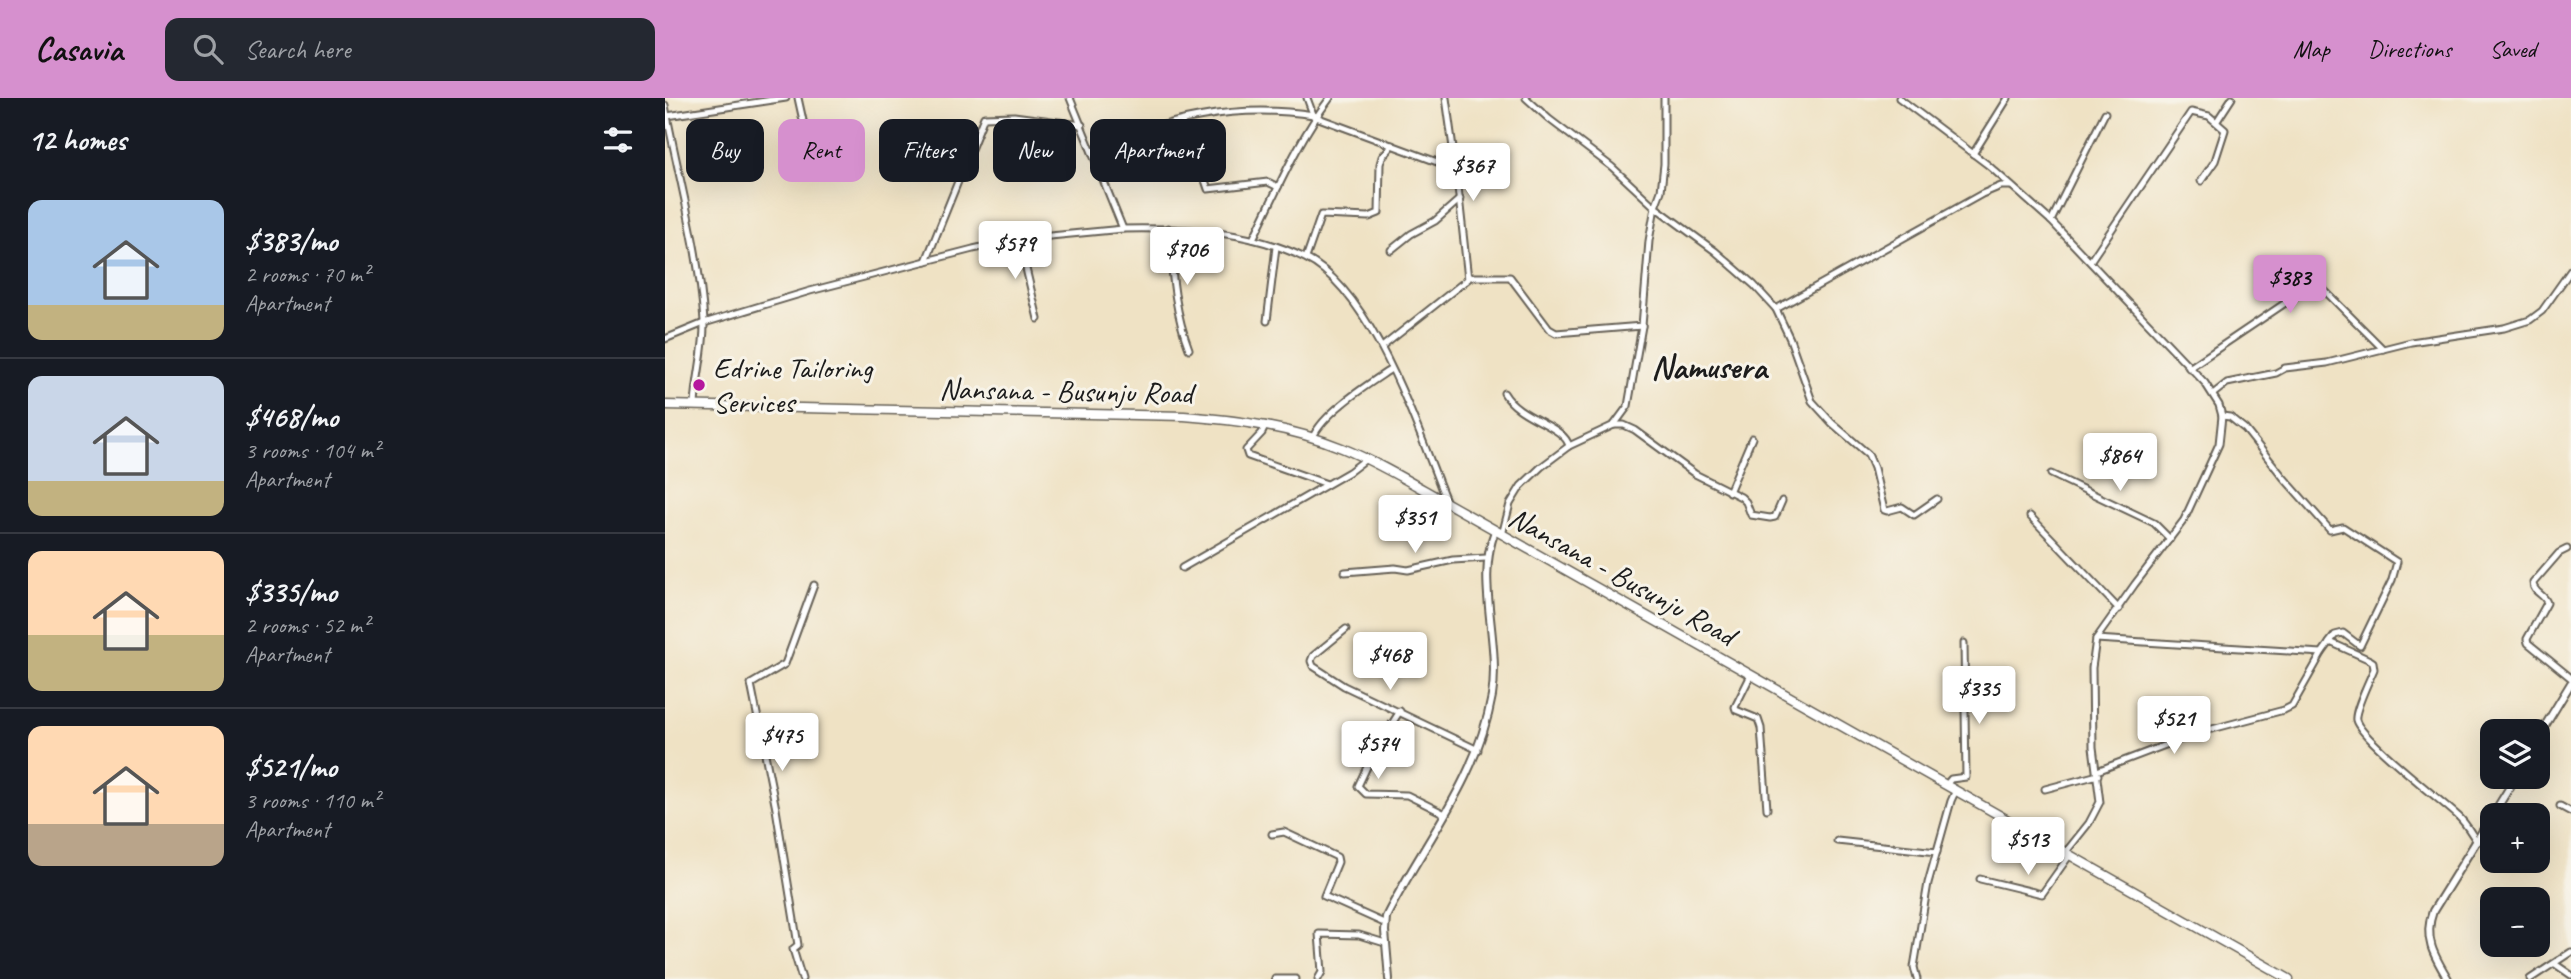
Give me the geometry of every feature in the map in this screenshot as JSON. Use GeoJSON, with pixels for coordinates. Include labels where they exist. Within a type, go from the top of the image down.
{"type":"FeatureCollection","features":[{"type":"Feature","properties":{"kind":"main road","name":"Nansana - Busunju Road"},"geometry":{"type":"LineString","coordinates":[[665,405],[1184,416],[1266,425],[1313,437],[1366,459],[1447,503],[2289,979]]}},
{"type":"Feature","properties":{"kind":"street"},"geometry":{"type":"LineString","coordinates":[[667,116],[786,98]]}},
{"type":"Feature","properties":{"kind":"street"},"geometry":{"type":"LineString","coordinates":[[798,98],[803,119]]}},
{"type":"Feature","properties":{"kind":"street"},"geometry":{"type":"LineString","coordinates":[[1070,98],[1090,144]]}},
{"type":"Feature","properties":{"kind":"street"},"geometry":{"type":"LineString","coordinates":[[1307,98],[1314,117]]}},
{"type":"Feature","properties":{"kind":"street"},"geometry":{"type":"LineString","coordinates":[[1253,239],[1314,117],[1331,98]]}},
{"type":"Feature","properties":{"kind":"street"},"geometry":{"type":"LineString","coordinates":[[1382,347],[1468,277],[1446,98]]}},
{"type":"Feature","properties":{"kind":"street"},"geometry":{"type":"LineString","coordinates":[[1526,98],[1549,120],[1612,167],[1655,207],[1715,251],[1754,285],[1776,309],[1790,339],[1812,401],[1832,423],[1868,454],[1884,510],[1902,507],[1914,515],[1937,499]]}},
{"type":"Feature","properties":{"kind":"street"},"geometry":{"type":"LineString","coordinates":[[1614,425],[1628,406],[1642,326],[1647,257],[1664,164],[1664,98]]}},
{"type":"Feature","properties":{"kind":"street"},"geometry":{"type":"LineString","coordinates":[[1899,98],[2013,186],[2051,220],[2213,394],[2222,416],[2220,444],[2184,520],[2097,639],[2092,668],[2093,747],[2101,793],[2098,810],[2042,894],[1980,879]]}},
{"type":"Feature","properties":{"kind":"street"},"geometry":{"type":"LineString","coordinates":[[1973,154],[2008,98]]}},
{"type":"Feature","properties":{"kind":"street"},"geometry":{"type":"LineString","coordinates":[[2217,121],[2232,98]]}},
{"type":"Feature","properties":{"kind":"street"},"geometry":{"type":"LineString","coordinates":[[665,105],[700,287],[704,323],[695,406]]}},
{"type":"Feature","properties":{"kind":"street"},"geometry":{"type":"LineString","coordinates":[[1191,119],[1233,111],[1276,110],[1314,117],[1455,169]]}},
{"type":"Feature","properties":{"kind":"street"},"geometry":{"type":"LineString","coordinates":[[2091,260],[2191,112],[2217,121],[2225,130],[2215,161],[2200,181]]}},
{"type":"Feature","properties":{"kind":"street"},"geometry":{"type":"LineString","coordinates":[[2051,220],[2105,113]]}},
{"type":"Feature","properties":{"kind":"street"},"geometry":{"type":"LineString","coordinates":[[926,261],[984,117],[1014,116],[1081,125]]}},
{"type":"Feature","properties":{"kind":"street"},"geometry":{"type":"LineString","coordinates":[[1306,258],[1321,215],[1369,217],[1379,213],[1380,164],[1392,145]]}},
{"type":"Feature","properties":{"kind":"street"},"geometry":{"type":"LineString","coordinates":[[1105,182],[1123,229]]}},
{"type":"Feature","properties":{"kind":"street"},"geometry":{"type":"LineString","coordinates":[[1205,182],[1207,188],[1268,182],[1278,187]]}},
{"type":"Feature","properties":{"kind":"street"},"geometry":{"type":"LineString","coordinates":[[1776,309],[1982,194],[2001,186],[2013,186]]}},
{"type":"Feature","properties":{"kind":"street"},"geometry":{"type":"LineString","coordinates":[[1391,250],[1411,234],[1435,221],[1460,199]]}},
{"type":"Feature","properties":{"kind":"street"},"geometry":{"type":"LineString","coordinates":[[665,339],[704,323],[810,291],[1019,239],[1123,229],[1168,228],[1205,230],[1253,239],[1306,258],[1322,268],[1350,295],[1382,347],[1447,503]]}},
{"type":"Feature","properties":{"kind":"street"},"geometry":{"type":"LineString","coordinates":[[1168,228],[1175,300],[1179,323],[1189,349]]}},
{"type":"Feature","properties":{"kind":"street"},"geometry":{"type":"LineString","coordinates":[[1019,239],[1038,319]]}},
{"type":"Feature","properties":{"kind":"street"},"geometry":{"type":"LineString","coordinates":[[1267,321],[1276,247]]}},
{"type":"Feature","properties":{"kind":"street"},"geometry":{"type":"LineString","coordinates":[[2213,394],[2227,383],[2276,373],[2285,368],[2327,363],[2444,336],[2504,328],[2530,320],[2542,311],[2571,270]]}},
{"type":"Feature","properties":{"kind":"street"},"geometry":{"type":"LineString","coordinates":[[1468,277],[1510,276],[1549,329],[1556,333],[1642,326]]}},
{"type":"Feature","properties":{"kind":"street"},"geometry":{"type":"LineString","coordinates":[[2189,368],[2278,307],[2315,286],[2323,289],[2383,349]]}},
{"type":"Feature","properties":{"kind":"street"},"geometry":{"type":"LineString","coordinates":[[1313,437],[1317,428],[1357,392],[1391,369]]}},
{"type":"Feature","properties":{"kind":"street"},"geometry":{"type":"LineString","coordinates":[[1504,393],[1527,417],[1553,428],[1565,438],[1569,446]]}},
{"type":"Feature","properties":{"kind":"street"},"geometry":{"type":"LineString","coordinates":[[2045,789],[2097,773],[2197,733],[2292,706],[2335,635],[2343,633],[2360,646],[2392,580],[2397,562],[2343,527],[2330,530],[2245,429],[2230,417],[2222,416]]}},
{"type":"Feature","properties":{"kind":"street"},"geometry":{"type":"LineString","coordinates":[[1266,425],[1246,450],[1248,456],[1328,484]]}},
{"type":"Feature","properties":{"kind":"street"},"geometry":{"type":"LineString","coordinates":[[1389,979],[1384,923],[1467,775],[1489,713],[1495,662],[1486,558],[1521,486],[1569,446],[1614,425],[1624,425],[1635,430],[1695,474],[1746,502],[1751,515],[1770,518],[1777,514],[1782,500]]}},
{"type":"Feature","properties":{"kind":"street"},"geometry":{"type":"LineString","coordinates":[[1729,492],[1752,438]]}},
{"type":"Feature","properties":{"kind":"street"},"geometry":{"type":"LineString","coordinates":[[1182,568],[1328,484],[1366,459]]}},
{"type":"Feature","properties":{"kind":"street"},"geometry":{"type":"LineString","coordinates":[[2051,474],[2154,523],[2169,539]]}},
{"type":"Feature","properties":{"kind":"street"},"geometry":{"type":"LineString","coordinates":[[2031,516],[2119,609]]}},
{"type":"Feature","properties":{"kind":"street"},"geometry":{"type":"LineString","coordinates":[[2549,719],[2571,683],[2528,643],[2527,639],[2547,603],[2546,598],[2533,588],[2533,583],[2559,552],[2567,549]]}},
{"type":"Feature","properties":{"kind":"street"},"geometry":{"type":"LineString","coordinates":[[1345,572],[1395,568],[1408,570],[1486,558]]}},
{"type":"Feature","properties":{"kind":"street"},"geometry":{"type":"LineString","coordinates":[[801,979],[793,949],[798,945],[776,809],[751,684],[785,664],[814,584]]}},
{"type":"Feature","properties":{"kind":"street"},"geometry":{"type":"LineString","coordinates":[[1346,629],[1313,656],[1311,663],[1320,672],[1478,750]]}},
{"type":"Feature","properties":{"kind":"street"},"geometry":{"type":"LineString","coordinates":[[2097,639],[2322,653]]}},
{"type":"Feature","properties":{"kind":"street"},"geometry":{"type":"LineString","coordinates":[[1946,785],[1951,779],[1966,777],[1965,643]]}},
{"type":"Feature","properties":{"kind":"street"},"geometry":{"type":"LineString","coordinates":[[2329,643],[2373,662],[2374,669],[2357,713],[2357,722],[2369,737],[2438,801],[2457,814],[2477,842]]}},
{"type":"Feature","properties":{"kind":"street"},"geometry":{"type":"LineString","coordinates":[[1751,675],[1735,707],[1736,710],[1758,719],[1761,728],[1767,809]]}},
{"type":"Feature","properties":{"kind":"street"},"geometry":{"type":"LineString","coordinates":[[1400,711],[1374,752],[1358,786],[1366,794],[1408,796],[1445,814]]}},
{"type":"Feature","properties":{"kind":"street"},"geometry":{"type":"LineString","coordinates":[[1917,979],[1914,967],[1929,883],[1956,790]]}},
{"type":"Feature","properties":{"kind":"street"},"geometry":{"type":"LineString","coordinates":[[2560,806],[2571,812]]}},
{"type":"Feature","properties":{"kind":"street"},"geometry":{"type":"LineString","coordinates":[[1272,834],[1284,832],[1337,857],[1338,862],[1324,896],[1384,923]]}},
{"type":"Feature","properties":{"kind":"street"},"geometry":{"type":"LineString","coordinates":[[2448,979],[2432,952],[2428,939],[2428,924],[2433,911],[2480,837]]}},
{"type":"Feature","properties":{"kind":"street"},"geometry":{"type":"LineString","coordinates":[[1837,841],[1937,852]]}},
{"type":"Feature","properties":{"kind":"street"},"geometry":{"type":"LineString","coordinates":[[1318,979],[1322,972],[1319,934],[1359,935],[1385,943]]}},
{"type":"Feature","properties":{"kind":"street"},"geometry":{"type":"LineString","coordinates":[[2530,979],[2571,952]]}},
{"type":"Feature","properties":{"kind":"street"},"geometry":{"type":"LineString","coordinates":[[2555,964],[2571,975]]}},
{"type":"Feature","properties":{"kind":"street"},"geometry":{"type":"LineString","coordinates":[[1275,979],[1296,979]]}},
{"type":"Feature","properties":{"kind":"place","name":"Edrine Tailoring Services"},"geometry":{"type":"Point","coordinates":[699,385]}},
{"type":"Feature","properties":{"kind":"district","name":"Namusera"},"geometry":{"type":"Point","coordinates":[1709,366]}}]}
